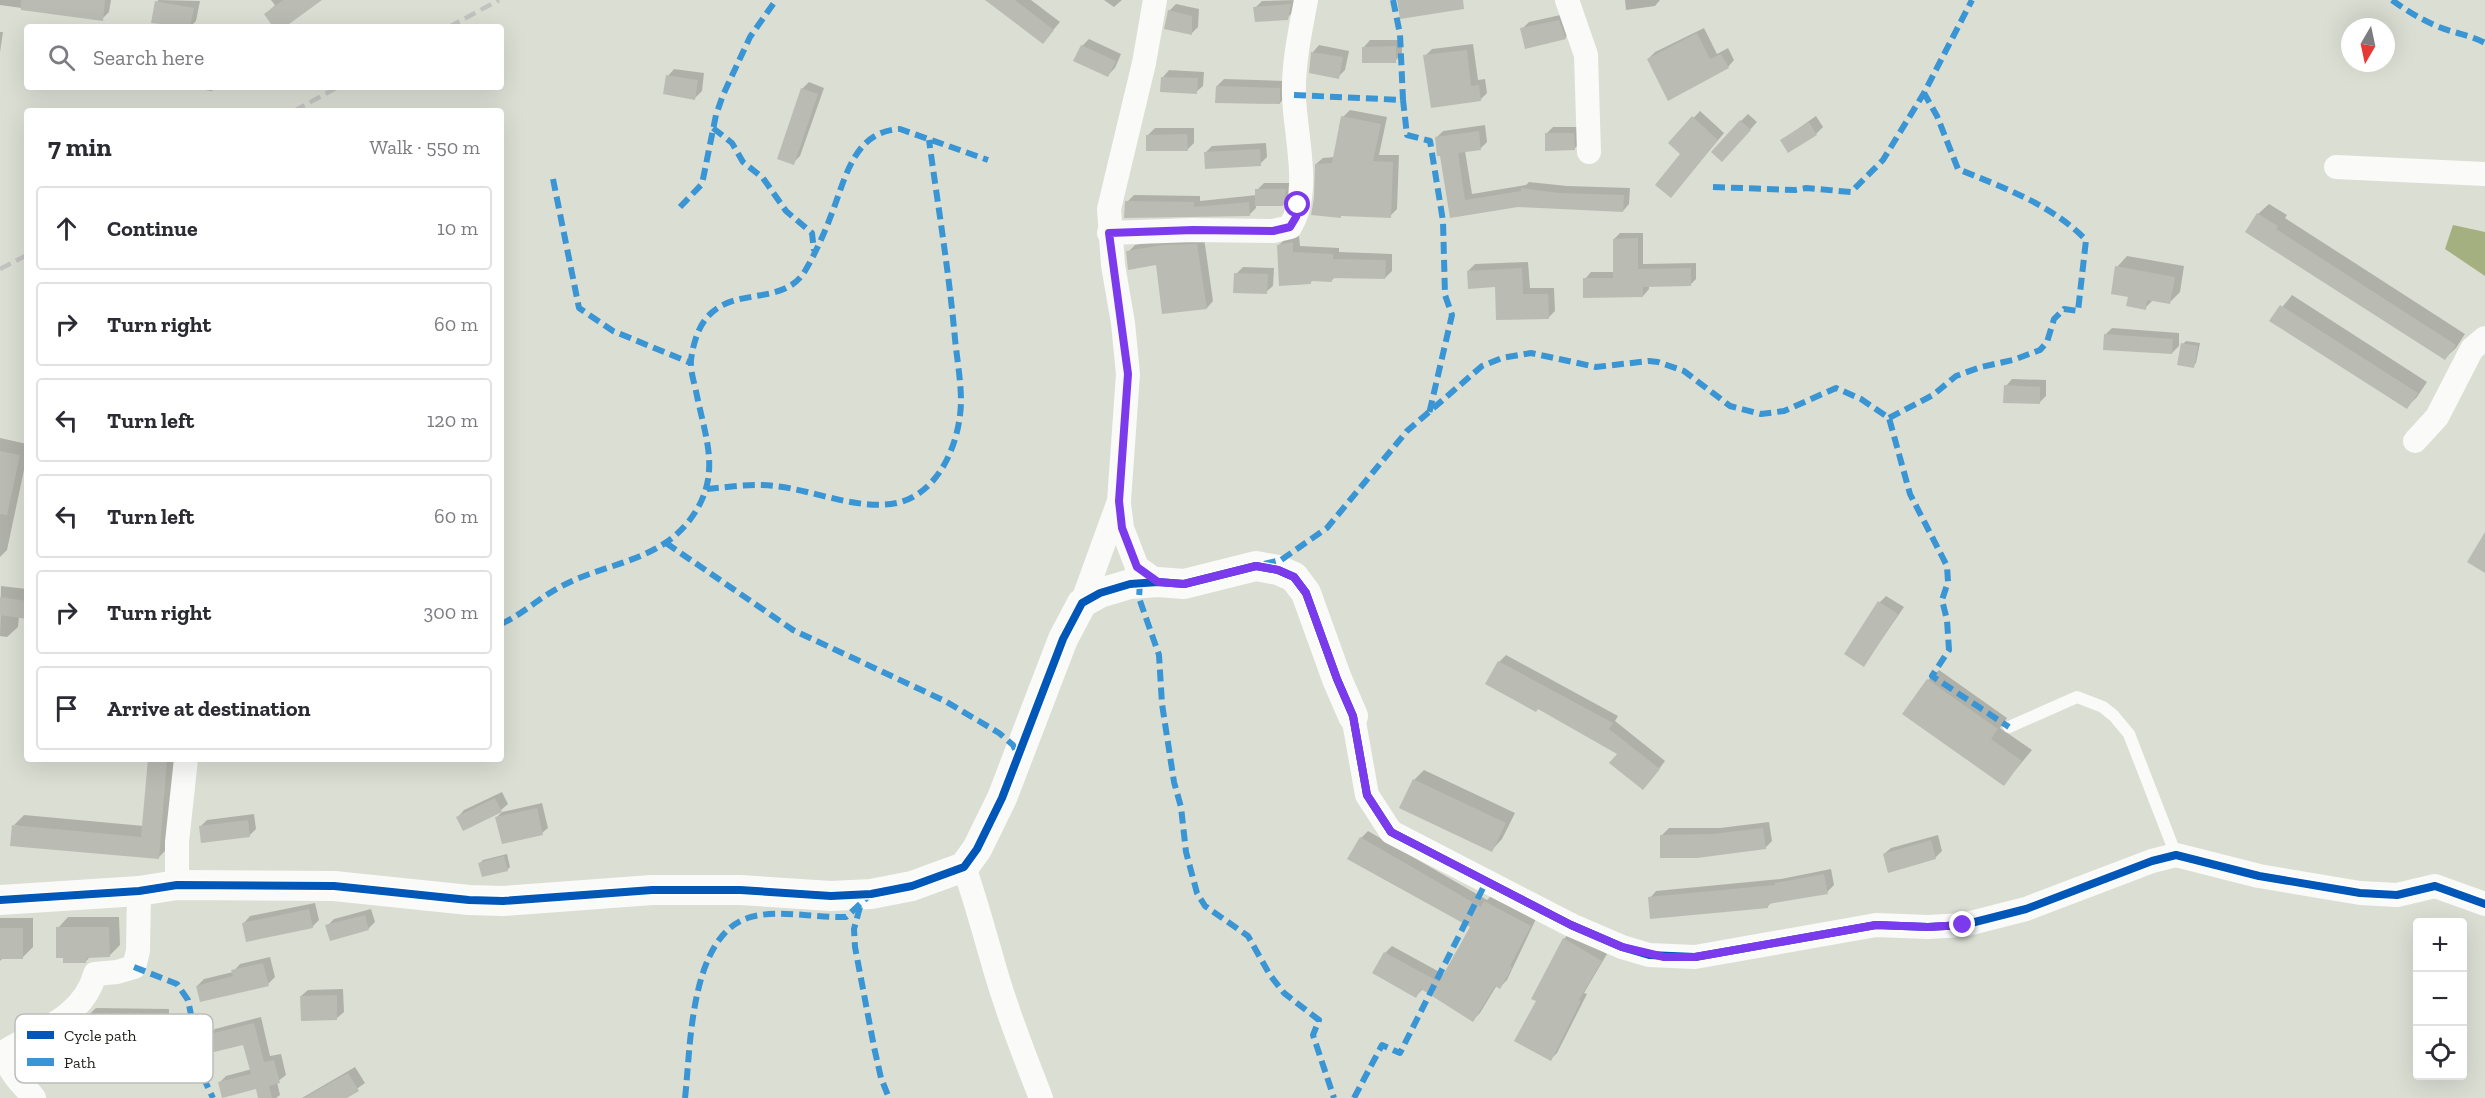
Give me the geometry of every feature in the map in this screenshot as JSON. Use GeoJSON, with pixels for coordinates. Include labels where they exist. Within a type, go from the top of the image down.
{"type":"FeatureCollection","features":[{"type":"Feature","properties":{"kind":"street"},"geometry":{"type":"LineString","coordinates":[[1155,0],[1144,63],[1112,192],[1109,233],[1128,374],[1119,501],[1122,528],[1137,567],[1158,582]]}},
{"type":"Feature","properties":{"kind":"street"},"geometry":{"type":"LineString","coordinates":[[1109,233],[1193,230],[1273,231],[1290,227],[1296,217],[1301,189],[1294,87],[1306,0]]}},
{"type":"Feature","properties":{"kind":"street"},"geometry":{"type":"LineString","coordinates":[[1567,0],[1586,55],[1589,152]]}},
{"type":"Feature","properties":{"kind":"street"},"geometry":{"type":"LineString","coordinates":[[2336,167],[2485,174]]}},
{"type":"Feature","properties":{"kind":"street"},"geometry":{"type":"LineString","coordinates":[[2415,441],[2437,417],[2472,349],[2485,338]]}},
{"type":"Feature","properties":{"kind":"street"},"geometry":{"type":"LineString","coordinates":[[0,900],[139,891],[177,885],[334,886],[492,901],[652,890],[740,890],[831,896],[871,894],[912,886],[964,867],[977,849],[993,817],[1059,649],[1082,603],[1119,501]]}},
{"type":"Feature","properties":{"kind":"street"},"geometry":{"type":"LineString","coordinates":[[1082,603],[1111,589],[1130,584],[1158,582],[1184,584],[1256,566],[1278,570],[1294,577],[1306,593],[1353,716],[1367,795],[1391,832],[1571,925],[1622,947],[1649,955],[1695,957],[1876,925],[1928,927],[1963,925],[2026,909],[2152,861],[2176,855],[2259,876],[2360,893],[2397,895],[2436,886],[2485,904]]}},
{"type":"Feature","properties":{"kind":"street"},"geometry":{"type":"LineString","coordinates":[[177,885],[180,792],[185,762]]}},
{"type":"Feature","properties":{"kind":"street"},"geometry":{"type":"LineString","coordinates":[[964,867],[979,907],[992,960],[1021,1048],[1041,1098]]}},
{"type":"Feature","properties":{"kind":"street"},"geometry":{"type":"LineString","coordinates":[[69,1014],[91,989],[95,974],[117,972],[134,967],[138,951],[139,891]]}},
{"type":"Feature","properties":{"kind":"street"},"geometry":{"type":"LineString","coordinates":[[15,1045],[7,1050],[6,1057],[15,1075]]}},
{"type":"Feature","properties":{"kind":"street"},"geometry":{"type":"LineString","coordinates":[[22,1083],[34,1098]]}},
{"type":"Feature","properties":{"kind":"lane"},"geometry":{"type":"LineString","coordinates":[[2009,727],[2077,697],[2103,707],[2129,734],[2176,855]]}},
{"type":"Feature","properties":{"kind":"shaded area"},"geometry":{"type":"Polygon","coordinates":[[[2453,225],[2485,232],[2485,276],[2445,249],[2453,225]]]}},
{"type":"Feature","properties":{"kind":"building"},"geometry":{"type":"Polygon","coordinates":[[[21,0],[105,0],[103,21],[21,10],[21,0]]]}},
{"type":"Feature","properties":{"kind":"building"},"geometry":{"type":"Polygon","coordinates":[[[283,0],[322,0],[289,24],[271,24],[264,14],[283,0]]]}},
{"type":"Feature","properties":{"kind":"building"},"geometry":{"type":"Polygon","coordinates":[[[985,0],[1015,0],[1054,30],[1043,44],[985,0]]]}},
{"type":"Feature","properties":{"kind":"building"},"geometry":{"type":"Polygon","coordinates":[[[1397,0],[1463,0],[1464,9],[1400,19],[1397,0]]]}},
{"type":"Feature","properties":{"kind":"building"},"geometry":{"type":"Polygon","coordinates":[[[155,1],[194,8],[191,24],[151,23],[155,1]]]}},
{"type":"Feature","properties":{"kind":"building"},"geometry":{"type":"Polygon","coordinates":[[[1291,4],[1288,20],[1255,22],[1253,7],[1291,4]]]}},
{"type":"Feature","properties":{"kind":"building"},"geometry":{"type":"Polygon","coordinates":[[[1168,10],[1192,16],[1192,35],[1164,29],[1168,10]]]}},
{"type":"Feature","properties":{"kind":"building"},"geometry":{"type":"Polygon","coordinates":[[[1559,20],[1566,39],[1525,49],[1520,28],[1559,20]]]}},
{"type":"Feature","properties":{"kind":"building"},"geometry":{"type":"Polygon","coordinates":[[[1697,33],[1710,59],[1721,54],[1729,68],[1668,101],[1647,59],[1697,33]]]}},
{"type":"Feature","properties":{"kind":"building"},"geometry":{"type":"Polygon","coordinates":[[[1081,45],[1116,61],[1108,77],[1073,61],[1081,45]]]}},
{"type":"Feature","properties":{"kind":"building"},"geometry":{"type":"Polygon","coordinates":[[[1396,46],[1396,63],[1362,63],[1362,47],[1396,46]]]}},
{"type":"Feature","properties":{"kind":"building"},"geometry":{"type":"Polygon","coordinates":[[[1467,50],[1471,86],[1479,85],[1481,101],[1431,108],[1423,55],[1467,50]]]}},
{"type":"Feature","properties":{"kind":"building"},"geometry":{"type":"Polygon","coordinates":[[[1311,52],[1343,57],[1339,79],[1309,73],[1311,52]]]}},
{"type":"Feature","properties":{"kind":"building"},"geometry":{"type":"Polygon","coordinates":[[[666,75],[698,80],[695,100],[663,94],[666,75]]]}},
{"type":"Feature","properties":{"kind":"building"},"geometry":{"type":"Polygon","coordinates":[[[1161,77],[1198,78],[1197,94],[1160,92],[1161,77]]]}},
{"type":"Feature","properties":{"kind":"building"},"geometry":{"type":"Polygon","coordinates":[[[1216,86],[1280,88],[1280,104],[1215,103],[1216,86]]]}},
{"type":"Feature","properties":{"kind":"building"},"geometry":{"type":"Polygon","coordinates":[[[801,88],[818,94],[794,165],[777,159],[801,88]]]}},
{"type":"Feature","properties":{"kind":"building"},"geometry":{"type":"Polygon","coordinates":[[[1341,116],[1381,124],[1373,161],[1393,162],[1391,218],[1341,216],[1341,218],[1311,215],[1315,164],[1332,163],[1341,116]]]}},
{"type":"Feature","properties":{"kind":"building"},"geometry":{"type":"Polygon","coordinates":[[[1692,116],[1718,140],[1671,198],[1655,185],[1680,154],[1668,143],[1692,116]]]}},
{"type":"Feature","properties":{"kind":"building"},"geometry":{"type":"Polygon","coordinates":[[[1740,120],[1751,130],[1722,162],[1711,152],[1740,120]]]}},
{"type":"Feature","properties":{"kind":"building"},"geometry":{"type":"Polygon","coordinates":[[[1809,122],[1817,135],[1788,153],[1780,140],[1809,122]]]}},
{"type":"Feature","properties":{"kind":"building"},"geometry":{"type":"Polygon","coordinates":[[[1479,131],[1481,150],[1458,153],[1465,200],[1521,191],[1521,188],[1560,193],[1624,195],[1623,212],[1518,207],[1450,218],[1435,137],[1479,131]]]}},
{"type":"Feature","properties":{"kind":"building"},"geometry":{"type":"Polygon","coordinates":[[[1545,133],[1574,133],[1575,150],[1545,151],[1545,133]]]}},
{"type":"Feature","properties":{"kind":"building"},"geometry":{"type":"Polygon","coordinates":[[[1187,134],[1188,151],[1146,151],[1146,135],[1187,134]]]}},
{"type":"Feature","properties":{"kind":"building"},"geometry":{"type":"Polygon","coordinates":[[[1260,149],[1261,166],[1205,169],[1204,152],[1260,149]]]}},
{"type":"Feature","properties":{"kind":"building"},"geometry":{"type":"Polygon","coordinates":[[[1255,189],[1286,189],[1283,206],[1255,206],[1255,189]]]}},
{"type":"Feature","properties":{"kind":"building"},"geometry":{"type":"Polygon","coordinates":[[[1125,201],[1194,202],[1194,207],[1249,202],[1250,216],[1124,218],[1125,201]]]}},
{"type":"Feature","properties":{"kind":"building"},"geometry":{"type":"Polygon","coordinates":[[[2257,213],[2278,226],[2276,229],[2456,345],[2445,360],[2245,232],[2257,213]]]}},
{"type":"Feature","properties":{"kind":"building"},"geometry":{"type":"Polygon","coordinates":[[[1638,238],[1638,269],[1691,268],[1691,286],[1643,287],[1643,297],[1583,298],[1583,278],[1613,278],[1613,239],[1638,238]]]}},
{"type":"Feature","properties":{"kind":"building"},"geometry":{"type":"Polygon","coordinates":[[[1293,242],[1293,252],[1333,254],[1333,259],[1386,260],[1385,279],[1332,278],[1332,282],[1311,281],[1311,284],[1279,286],[1277,245],[1293,242]]]}},
{"type":"Feature","properties":{"kind":"building"},"geometry":{"type":"Polygon","coordinates":[[[1197,244],[1207,309],[1162,314],[1156,265],[1128,270],[1126,251],[1162,245],[1197,244]]]}},
{"type":"Feature","properties":{"kind":"building"},"geometry":{"type":"Polygon","coordinates":[[[2115,266],[2175,277],[2170,304],[2147,300],[2146,310],[2126,306],[2128,297],[2111,294],[2115,266]]]}},
{"type":"Feature","properties":{"kind":"building"},"geometry":{"type":"Polygon","coordinates":[[[1522,268],[1523,294],[1548,294],[1549,319],[1496,320],[1495,287],[1468,289],[1467,271],[1522,268]]]}},
{"type":"Feature","properties":{"kind":"building"},"geometry":{"type":"Polygon","coordinates":[[[1234,273],[1268,274],[1267,294],[1233,293],[1234,273]]]}},
{"type":"Feature","properties":{"kind":"building"},"geometry":{"type":"Polygon","coordinates":[[[2280,305],[2418,393],[2407,409],[2269,321],[2280,305]]]}},
{"type":"Feature","properties":{"kind":"building"},"geometry":{"type":"Polygon","coordinates":[[[2104,334],[2173,339],[2172,354],[2103,350],[2104,334]]]}},
{"type":"Feature","properties":{"kind":"building"},"geometry":{"type":"Polygon","coordinates":[[[2181,343],[2198,346],[2194,368],[2177,365],[2181,343]]]}},
{"type":"Feature","properties":{"kind":"building"},"geometry":{"type":"Polygon","coordinates":[[[2004,385],[2040,387],[2040,404],[2003,403],[2004,385]]]}},
{"type":"Feature","properties":{"kind":"building"},"geometry":{"type":"Polygon","coordinates":[[[0,451],[20,455],[7,515],[0,514],[0,451]]]}},
{"type":"Feature","properties":{"kind":"building"},"geometry":{"type":"Polygon","coordinates":[[[2485,532],[2485,573],[2467,562],[2485,532]]]}},
{"type":"Feature","properties":{"kind":"building"},"geometry":{"type":"Polygon","coordinates":[[[0,597],[24,601],[24,619],[0,615],[0,597]]]}},
{"type":"Feature","properties":{"kind":"building"},"geometry":{"type":"Polygon","coordinates":[[[1878,601],[1898,614],[1864,667],[1844,654],[1878,601]]]}},
{"type":"Feature","properties":{"kind":"building"},"geometry":{"type":"Polygon","coordinates":[[[1498,661],[1613,723],[1609,729],[1660,769],[1643,790],[1609,763],[1617,754],[1538,709],[1536,712],[1485,684],[1498,661]]]}},
{"type":"Feature","properties":{"kind":"building"},"geometry":{"type":"Polygon","coordinates":[[[1927,679],[1998,729],[1991,739],[2022,761],[2004,786],[1902,714],[1927,679]]]}},
{"type":"Feature","properties":{"kind":"building"},"geometry":{"type":"Polygon","coordinates":[[[148,762],[167,762],[159,859],[10,846],[12,825],[141,837],[148,762]]]}},
{"type":"Feature","properties":{"kind":"building"},"geometry":{"type":"Polygon","coordinates":[[[1413,779],[1506,823],[1492,852],[1399,808],[1413,779]]]}},
{"type":"Feature","properties":{"kind":"building"},"geometry":{"type":"Polygon","coordinates":[[[495,798],[502,812],[463,831],[456,817],[495,798]]]}},
{"type":"Feature","properties":{"kind":"building"},"geometry":{"type":"Polygon","coordinates":[[[537,808],[543,835],[502,844],[495,817],[537,808]]]}},
{"type":"Feature","properties":{"kind":"building"},"geometry":{"type":"Polygon","coordinates":[[[248,820],[250,837],[201,843],[199,826],[248,820]]]}},
{"type":"Feature","properties":{"kind":"building"},"geometry":{"type":"Polygon","coordinates":[[[1763,828],[1766,849],[1697,858],[1660,858],[1660,835],[1712,834],[1763,828]]]}},
{"type":"Feature","properties":{"kind":"building"},"geometry":{"type":"Polygon","coordinates":[[[1360,837],[1481,907],[1484,901],[1531,926],[1500,989],[1495,986],[1473,1022],[1421,989],[1416,998],[1372,973],[1384,952],[1439,982],[1470,927],[1347,859],[1360,837]]]}},
{"type":"Feature","properties":{"kind":"building"},"geometry":{"type":"Polygon","coordinates":[[[1931,840],[1936,859],[1888,873],[1883,854],[1931,840]]]}},
{"type":"Feature","properties":{"kind":"building"},"geometry":{"type":"Polygon","coordinates":[[[504,856],[508,871],[482,877],[478,863],[504,856]]]}},
{"type":"Feature","properties":{"kind":"building"},"geometry":{"type":"Polygon","coordinates":[[[1824,874],[1828,894],[1768,904],[1768,908],[1650,919],[1648,897],[1775,885],[1775,883],[1824,874]]]}},
{"type":"Feature","properties":{"kind":"building"},"geometry":{"type":"Polygon","coordinates":[[[309,909],[313,928],[246,942],[242,923],[309,909]]]}},
{"type":"Feature","properties":{"kind":"building"},"geometry":{"type":"Polygon","coordinates":[[[365,915],[369,930],[330,941],[325,925],[365,915]]]}},
{"type":"Feature","properties":{"kind":"building"},"geometry":{"type":"Polygon","coordinates":[[[56,927],[109,927],[110,957],[86,958],[86,963],[63,963],[63,958],[56,958],[56,927]]]}},
{"type":"Feature","properties":{"kind":"building"},"geometry":{"type":"Polygon","coordinates":[[[0,928],[23,928],[23,959],[0,959],[0,928]]]}},
{"type":"Feature","properties":{"kind":"building"},"geometry":{"type":"Polygon","coordinates":[[[1563,938],[1602,961],[1579,1000],[1581,1001],[1551,1061],[1514,1041],[1536,1001],[1531,999],[1563,938]]]}},
{"type":"Feature","properties":{"kind":"building"},"geometry":{"type":"Polygon","coordinates":[[[263,963],[269,986],[200,1002],[196,986],[233,976],[231,970],[263,963]]]}},
{"type":"Feature","properties":{"kind":"building"},"geometry":{"type":"Polygon","coordinates":[[[337,995],[337,1020],[301,1021],[300,996],[337,995]]]}},
{"type":"Feature","properties":{"kind":"building"},"geometry":{"type":"Polygon","coordinates":[[[254,1023],[264,1062],[274,1060],[280,1083],[269,1086],[272,1098],[258,1098],[256,1089],[222,1098],[218,1082],[251,1074],[243,1045],[213,1052],[213,1033],[254,1023]]]}},
{"type":"Feature","properties":{"kind":"building"},"geometry":{"type":"Polygon","coordinates":[[[348,1073],[359,1091],[347,1098],[304,1098],[348,1073]]]}},
{"type":"Feature","properties":{"kind":"railway"},"geometry":{"type":"LineString","coordinates":[[455,24],[499,0]]}},
{"type":"Feature","properties":{"kind":"railway"},"geometry":{"type":"LineString","coordinates":[[300,108],[332,90]]}},
{"type":"Feature","properties":{"kind":"railway"},"geometry":{"type":"LineString","coordinates":[[0,269],[24,257]]}},
{"type":"Feature","properties":{"kind":"marked path"},"geometry":{"type":"LineString","coordinates":[[680,207],[702,184],[716,115],[723,95],[750,37],[776,0]]}},
{"type":"Feature","properties":{"kind":"marked path"},"geometry":{"type":"LineString","coordinates":[[1393,0],[1400,34],[1403,100]]}},
{"type":"Feature","properties":{"kind":"marked path"},"geometry":{"type":"LineString","coordinates":[[1713,187],[1795,190],[1806,188],[1851,192],[1883,160],[1924,93],[1972,0]]}},
{"type":"Feature","properties":{"kind":"marked path"},"geometry":{"type":"LineString","coordinates":[[2392,0],[2433,24],[2485,43]]}},
{"type":"Feature","properties":{"kind":"marked path"},"geometry":{"type":"LineString","coordinates":[[1889,418],[1933,395],[1956,376],[2040,350],[2047,342],[2054,319],[2064,309],[2078,311],[2086,240],[2058,216],[2026,198],[1958,169],[1937,116],[1924,93]]}},
{"type":"Feature","properties":{"kind":"marked path"},"geometry":{"type":"LineString","coordinates":[[1294,95],[1403,100],[1407,135],[1430,141],[1443,221],[1445,295],[1452,315],[1429,414]]}},
{"type":"Feature","properties":{"kind":"marked path"},"geometry":{"type":"LineString","coordinates":[[713,128],[732,143],[743,162],[763,178],[786,211],[812,233],[814,251]]}},
{"type":"Feature","properties":{"kind":"marked path"},"geometry":{"type":"LineString","coordinates":[[504,622],[546,595],[578,578],[646,554],[676,535],[689,521],[706,490],[709,475],[708,445],[691,364],[698,332],[710,314],[725,304],[777,292],[793,284],[805,271],[825,230],[846,175],[861,149],[871,139],[884,132],[900,129],[988,160]]}},
{"type":"Feature","properties":{"kind":"marked path"},"geometry":{"type":"LineString","coordinates":[[707,489],[767,485],[852,502],[882,505],[897,503],[925,489],[945,464],[957,433],[961,394],[950,289],[929,140]]}},
{"type":"Feature","properties":{"kind":"marked path"},"geometry":{"type":"LineString","coordinates":[[553,179],[579,308],[613,331],[691,363]]}},
{"type":"Feature","properties":{"kind":"marked path"},"geometry":{"type":"LineString","coordinates":[[1264,564],[1281,560],[1327,528],[1407,431],[1482,366],[1502,358],[1531,353],[1596,367],[1658,362],[1684,371],[1730,406],[1761,414],[1784,411],[1836,388],[1861,399],[1889,418],[1910,494],[1947,566],[1948,582],[1942,600],[1947,620],[1949,650],[1932,676],[2009,727]]}},
{"type":"Feature","properties":{"kind":"marked path"},"geometry":{"type":"LineString","coordinates":[[666,543],[793,630],[945,701],[999,733],[1013,745],[1018,756]]}},
{"type":"Feature","properties":{"kind":"marked path"},"geometry":{"type":"LineString","coordinates":[[1140,583],[1139,598],[1159,655],[1162,704],[1174,782],[1181,807],[1186,852],[1197,893],[1205,906],[1248,936],[1270,975],[1284,993],[1319,1020],[1313,1035],[1334,1098]]}},
{"type":"Feature","properties":{"kind":"marked path"},"geometry":{"type":"LineString","coordinates":[[1354,1098],[1382,1045],[1400,1053],[1486,882]]}},
{"type":"Feature","properties":{"kind":"marked path"},"geometry":{"type":"LineString","coordinates":[[685,1098],[692,1021],[705,966],[717,943],[733,925],[765,914],[846,917],[871,894]]}},
{"type":"Feature","properties":{"kind":"marked path"},"geometry":{"type":"LineString","coordinates":[[860,907],[854,929],[855,947],[874,1047],[881,1078],[889,1098]]}},
{"type":"Feature","properties":{"kind":"marked path"},"geometry":{"type":"LineString","coordinates":[[134,967],[177,984],[188,1000],[191,1014]]}},
{"type":"Feature","properties":{"kind":"marked path"},"geometry":{"type":"LineString","coordinates":[[206,1083],[213,1098]]}},
{"type":"Feature","properties":{"kind":"cycle path"},"geometry":{"type":"LineString","coordinates":[[0,900],[139,891],[177,885],[334,886],[469,900],[503,901],[652,890],[740,890],[831,896],[871,894],[912,886],[964,867],[977,849],[1002,798],[1063,639],[1082,603],[1100,593],[1130,584],[1158,582],[1184,584],[1256,566],[1278,570],[1294,577],[1306,593],[1353,716],[1367,795],[1391,832],[1571,925],[1622,947],[1649,955],[1695,957],[1876,925],[1928,927],[1963,925],[2026,909],[2152,861],[2176,855],[2259,876],[2360,893],[2397,895],[2435,886],[2485,904]]}},
{"type":"Feature","properties":{"kind":"route"},"geometry":{"type":"LineString","coordinates":[[1298,205],[1296,217],[1290,227],[1273,231],[1193,230],[1109,233],[1127,352],[1128,374],[1119,501],[1122,528],[1137,567],[1158,582],[1184,584],[1256,566],[1278,570],[1294,577],[1306,593],[1353,716],[1367,795],[1391,832],[1571,925],[1622,947],[1664,957],[1695,957],[1876,925],[1928,927],[1963,925]]}}]}
